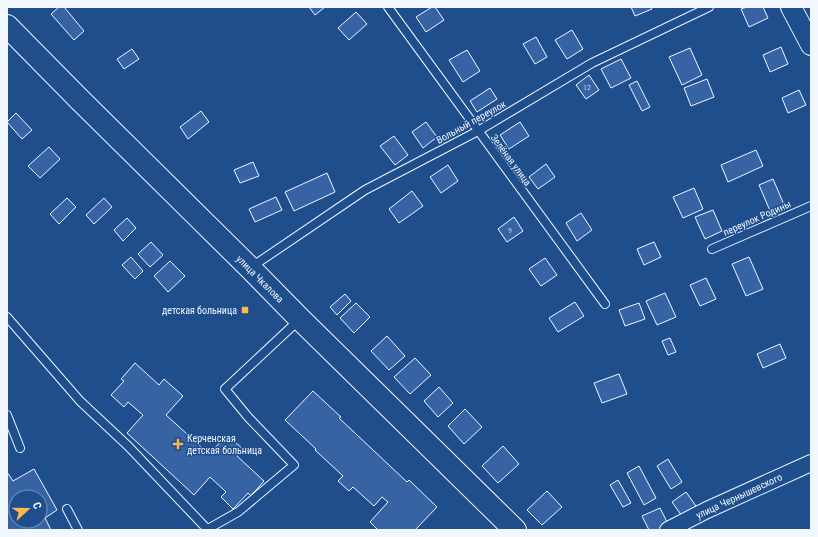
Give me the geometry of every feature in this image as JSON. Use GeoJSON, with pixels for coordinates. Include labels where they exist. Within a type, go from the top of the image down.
{"type":"FeatureCollection","features":[{"type":"Feature","properties":{"kind":"main road","name":"улица Чкалова"},"geometry":{"type":"LineString","coordinates":[[7,26],[246,272]]}},
{"type":"Feature","properties":{"kind":"main road","name":"улица Чкалова"},"geometry":{"type":"LineString","coordinates":[[7,41],[78,113],[515,530]]}},
{"type":"Feature","properties":{"kind":"main road","name":"улица Чкалова"},"geometry":{"type":"LineString","coordinates":[[297,322],[500,530]]}},
{"type":"Feature","properties":{"kind":"street"},"geometry":{"type":"LineString","coordinates":[[792,7],[811,45]]}},
{"type":"Feature","properties":{"kind":"street","name":"улица Чернышевского"},"geometry":{"type":"LineString","coordinates":[[668,530],[707,510],[811,463]]}},
{"type":"Feature","properties":{"kind":"lane","name":"Зелёная улица"},"geometry":{"type":"LineString","coordinates":[[388,7],[605,304]]}},
{"type":"Feature","properties":{"kind":"lane","name":"Вольный переулок"},"geometry":{"type":"LineString","coordinates":[[246,272],[365,190],[478,131],[592,63],[709,7]]}},
{"type":"Feature","properties":{"kind":"lane","name":"переулок Родины"},"geometry":{"type":"LineString","coordinates":[[712,250],[811,206]]}},
{"type":"Feature","properties":{"kind":"lane"},"geometry":{"type":"LineString","coordinates":[[7,317],[80,401],[128,446],[206,530],[238,512],[294,465],[248,417],[225,389],[297,322]]}},
{"type":"Feature","properties":{"kind":"lane"},"geometry":{"type":"LineString","coordinates":[[7,414],[20,448]]}},
{"type":"Feature","properties":{"kind":"lane"},"geometry":{"type":"LineString","coordinates":[[67,509],[78,530]]}},
{"type":"Feature","properties":{"kind":"building"},"geometry":{"type":"Polygon","coordinates":[[[59,7],[64,7],[84,31],[74,40],[51,14],[59,7]]]}},
{"type":"Feature","properties":{"kind":"building"},"geometry":{"type":"Polygon","coordinates":[[[309,7],[325,7],[315,15],[309,7]]]}},
{"type":"Feature","properties":{"kind":"building"},"geometry":{"type":"Polygon","coordinates":[[[432,7],[435,7],[444,20],[426,32],[416,17],[432,7]]]}},
{"type":"Feature","properties":{"kind":"building"},"geometry":{"type":"Polygon","coordinates":[[[631,7],[651,7],[652,9],[635,16],[631,7]]]}},
{"type":"Feature","properties":{"kind":"building"},"geometry":{"type":"Polygon","coordinates":[[[747,7],[763,7],[768,18],[749,27],[741,9],[747,7]]]}},
{"type":"Feature","properties":{"kind":"building"},"geometry":{"type":"Polygon","coordinates":[[[356,12],[367,24],[349,40],[338,28],[356,12]]]}},
{"type":"Feature","properties":{"kind":"building"},"geometry":{"type":"Polygon","coordinates":[[[572,30],[583,49],[567,59],[555,40],[572,30]]]}},
{"type":"Feature","properties":{"kind":"building"},"geometry":{"type":"Polygon","coordinates":[[[536,37],[547,57],[535,64],[523,44],[536,37]]]}},
{"type":"Feature","properties":{"kind":"building"},"geometry":{"type":"Polygon","coordinates":[[[781,47],[788,64],[770,72],[763,55],[781,47]]]}},
{"type":"Feature","properties":{"kind":"building"},"geometry":{"type":"Polygon","coordinates":[[[690,48],[702,75],[682,85],[669,57],[690,48]]]}},
{"type":"Feature","properties":{"kind":"building"},"geometry":{"type":"Polygon","coordinates":[[[132,49],[139,59],[124,69],[117,59],[132,49]]]}},
{"type":"Feature","properties":{"kind":"building"},"geometry":{"type":"Polygon","coordinates":[[[467,50],[480,71],[463,82],[449,60],[467,50]]]}},
{"type":"Feature","properties":{"kind":"building"},"geometry":{"type":"Polygon","coordinates":[[[621,59],[631,78],[611,88],[601,69],[621,59]]]}},
{"type":"Feature","properties":{"kind":"building"},"geometry":{"type":"Polygon","coordinates":[[[589,75],[599,90],[586,99],[576,85],[589,75]]]}},
{"type":"Feature","properties":{"kind":"building"},"geometry":{"type":"Polygon","coordinates":[[[707,79],[714,97],[691,106],[684,88],[707,79]]]}},
{"type":"Feature","properties":{"kind":"building"},"geometry":{"type":"Polygon","coordinates":[[[637,81],[650,107],[642,111],[629,85],[637,81]]]}},
{"type":"Feature","properties":{"kind":"building"},"geometry":{"type":"Polygon","coordinates":[[[490,88],[497,99],[477,112],[470,101],[490,88]]]}},
{"type":"Feature","properties":{"kind":"building"},"geometry":{"type":"Polygon","coordinates":[[[799,90],[806,105],[788,113],[782,98],[799,90]]]}},
{"type":"Feature","properties":{"kind":"building"},"geometry":{"type":"Polygon","coordinates":[[[201,111],[209,122],[188,139],[180,127],[201,111]]]}},
{"type":"Feature","properties":{"kind":"building"},"geometry":{"type":"Polygon","coordinates":[[[16,113],[32,130],[22,139],[7,122],[16,113]]]}},
{"type":"Feature","properties":{"kind":"building"},"geometry":{"type":"Polygon","coordinates":[[[426,122],[437,137],[423,148],[412,132],[426,122]]]}},
{"type":"Feature","properties":{"kind":"building"},"geometry":{"type":"Polygon","coordinates":[[[520,122],[529,136],[509,149],[500,135],[520,122]]]}},
{"type":"Feature","properties":{"kind":"building"},"geometry":{"type":"Polygon","coordinates":[[[394,136],[408,155],[395,165],[380,146],[394,136]]]}},
{"type":"Feature","properties":{"kind":"building"},"geometry":{"type":"Polygon","coordinates":[[[49,147],[60,159],[40,178],[28,166],[49,147]]]}},
{"type":"Feature","properties":{"kind":"building"},"geometry":{"type":"Polygon","coordinates":[[[756,150],[763,166],[728,182],[721,165],[756,150]]]}},
{"type":"Feature","properties":{"kind":"building"},"geometry":{"type":"Polygon","coordinates":[[[253,162],[259,176],[240,183],[234,170],[253,162]]]}},
{"type":"Feature","properties":{"kind":"building"},"geometry":{"type":"Polygon","coordinates":[[[546,164],[555,177],[538,189],[529,177],[546,164]]]}},
{"type":"Feature","properties":{"kind":"building"},"geometry":{"type":"Polygon","coordinates":[[[448,165],[458,181],[441,193],[430,177],[448,165]]]}},
{"type":"Feature","properties":{"kind":"building"},"geometry":{"type":"Polygon","coordinates":[[[327,173],[335,192],[294,211],[285,192],[327,173]]]}},
{"type":"Feature","properties":{"kind":"building"},"geometry":{"type":"Polygon","coordinates":[[[773,179],[785,207],[771,213],[759,185],[773,179]]]}},
{"type":"Feature","properties":{"kind":"building"},"geometry":{"type":"Polygon","coordinates":[[[694,188],[703,209],[683,218],[673,197],[694,188]]]}},
{"type":"Feature","properties":{"kind":"building"},"geometry":{"type":"Polygon","coordinates":[[[412,191],[423,206],[399,223],[389,209],[412,191]]]}},
{"type":"Feature","properties":{"kind":"building"},"geometry":{"type":"Polygon","coordinates":[[[276,197],[282,210],[255,222],[249,209],[276,197]]]}},
{"type":"Feature","properties":{"kind":"building"},"geometry":{"type":"Polygon","coordinates":[[[67,198],[76,207],[59,224],[50,214],[67,198]]]}},
{"type":"Feature","properties":{"kind":"building"},"geometry":{"type":"Polygon","coordinates":[[[104,198],[112,207],[94,224],[86,215],[104,198]]]}},
{"type":"Feature","properties":{"kind":"building"},"geometry":{"type":"Polygon","coordinates":[[[713,210],[722,231],[705,239],[695,217],[713,210]]]}},
{"type":"Feature","properties":{"kind":"building"},"geometry":{"type":"Polygon","coordinates":[[[581,213],[592,230],[577,241],[566,223],[581,213]]]}},
{"type":"Feature","properties":{"kind":"building"},"geometry":{"type":"Polygon","coordinates":[[[514,217],[523,231],[507,242],[498,229],[514,217]]]}},
{"type":"Feature","properties":{"kind":"building"},"geometry":{"type":"Polygon","coordinates":[[[127,218],[136,228],[123,241],[114,230],[127,218]]]}},
{"type":"Feature","properties":{"kind":"building"},"geometry":{"type":"Polygon","coordinates":[[[151,242],[163,255],[150,267],[138,254],[151,242]]]}},
{"type":"Feature","properties":{"kind":"building"},"geometry":{"type":"Polygon","coordinates":[[[654,242],[661,257],[644,265],[637,249],[654,242]]]}},
{"type":"Feature","properties":{"kind":"building"},"geometry":{"type":"Polygon","coordinates":[[[131,257],[143,271],[135,279],[122,265],[131,257]]]}},
{"type":"Feature","properties":{"kind":"building"},"geometry":{"type":"Polygon","coordinates":[[[749,257],[763,289],[746,296],[732,264],[749,257]]]}},
{"type":"Feature","properties":{"kind":"building"},"geometry":{"type":"Polygon","coordinates":[[[545,258],[557,275],[541,286],[529,269],[545,258]]]}},
{"type":"Feature","properties":{"kind":"building"},"geometry":{"type":"Polygon","coordinates":[[[170,261],[185,276],[168,292],[154,276],[170,261]]]}},
{"type":"Feature","properties":{"kind":"building"},"geometry":{"type":"Polygon","coordinates":[[[706,278],[716,299],[700,306],[690,285],[706,278]]]}},
{"type":"Feature","properties":{"kind":"building"},"geometry":{"type":"Polygon","coordinates":[[[665,293],[676,317],[657,325],[646,301],[665,293]]]}},
{"type":"Feature","properties":{"kind":"building"},"geometry":{"type":"Polygon","coordinates":[[[345,294],[351,301],[337,315],[330,307],[345,294]]]}},
{"type":"Feature","properties":{"kind":"building"},"geometry":{"type":"Polygon","coordinates":[[[575,302],[584,316],[558,332],[549,318],[575,302]]]}},
{"type":"Feature","properties":{"kind":"building"},"geometry":{"type":"Polygon","coordinates":[[[356,303],[370,317],[354,333],[340,318],[356,303]]]}},
{"type":"Feature","properties":{"kind":"building"},"geometry":{"type":"Polygon","coordinates":[[[639,303],[645,319],[625,326],[619,310],[639,303]]]}},
{"type":"Feature","properties":{"kind":"building"},"geometry":{"type":"Polygon","coordinates":[[[387,336],[405,356],[389,370],[371,351],[387,336]]]}},
{"type":"Feature","properties":{"kind":"building"},"geometry":{"type":"Polygon","coordinates":[[[670,338],[676,352],[668,355],[662,341],[670,338]]]}},
{"type":"Feature","properties":{"kind":"building"},"geometry":{"type":"Polygon","coordinates":[[[780,344],[786,358],[763,368],[757,354],[780,344]]]}},
{"type":"Feature","properties":{"kind":"building"},"geometry":{"type":"Polygon","coordinates":[[[415,358],[431,375],[410,394],[394,377],[415,358]]]}},
{"type":"Feature","properties":{"kind":"building"},"geometry":{"type":"Polygon","coordinates":[[[135,363],[159,385],[164,379],[183,396],[166,415],[209,454],[227,435],[243,449],[237,456],[264,481],[251,496],[248,493],[233,509],[221,497],[226,492],[210,477],[194,495],[127,433],[143,415],[128,402],[124,407],[111,395],[124,381],[121,379],[135,363]]]}},
{"type":"Feature","properties":{"kind":"building"},"geometry":{"type":"Polygon","coordinates":[[[619,374],[627,394],[602,403],[594,383],[619,374]]]}},
{"type":"Feature","properties":{"kind":"building"},"geometry":{"type":"Polygon","coordinates":[[[439,387],[453,403],[438,417],[424,401],[439,387]]]}},
{"type":"Feature","properties":{"kind":"building"},"geometry":{"type":"Polygon","coordinates":[[[313,391],[341,417],[339,418],[407,482],[409,480],[437,507],[415,530],[378,530],[370,522],[388,502],[382,497],[374,506],[353,487],[349,491],[338,481],[343,476],[285,420],[313,391]]]}},
{"type":"Feature","properties":{"kind":"building"},"geometry":{"type":"Polygon","coordinates":[[[465,409],[482,427],[464,444],[448,426],[465,409]]]}},
{"type":"Feature","properties":{"kind":"building"},"geometry":{"type":"Polygon","coordinates":[[[503,446],[519,464],[498,483],[482,466],[503,446]]]}},
{"type":"Feature","properties":{"kind":"building"},"geometry":{"type":"Polygon","coordinates":[[[668,459],[682,482],[671,489],[657,466],[668,459]]]}},
{"type":"Feature","properties":{"kind":"building"},"geometry":{"type":"Polygon","coordinates":[[[639,466],[656,498],[644,505],[627,473],[639,466]]]}},
{"type":"Feature","properties":{"kind":"building"},"geometry":{"type":"Polygon","coordinates":[[[34,469],[45,489],[8,489],[8,529],[48,529],[48,524],[51,530],[7,530],[7,472],[13,481],[34,469]]]}},
{"type":"Feature","properties":{"kind":"building"},"geometry":{"type":"Polygon","coordinates":[[[618,480],[631,503],[623,507],[610,485],[618,480]]]}},
{"type":"Feature","properties":{"kind":"building"},"geometry":{"type":"Polygon","coordinates":[[[547,491],[562,507],[542,525],[527,510],[547,491]]]}},
{"type":"Feature","properties":{"kind":"building"},"geometry":{"type":"Polygon","coordinates":[[[686,492],[698,509],[684,519],[672,502],[686,492]]]}},
{"type":"Feature","properties":{"kind":"building"},"geometry":{"type":"Polygon","coordinates":[[[48,494],[57,510],[48,516],[48,494]]]}},
{"type":"Feature","properties":{"kind":"building"},"geometry":{"type":"Polygon","coordinates":[[[660,508],[669,526],[659,530],[649,530],[642,516],[660,508]]]}},
{"type":"Feature","properties":{"kind":"place","name":"детская больница"},"geometry":{"type":"Point","coordinates":[245,310]}},
{"type":"Feature","properties":{"kind":"place","name":"Керченская детская больница"},"geometry":{"type":"Point","coordinates":[178,444]}}]}
